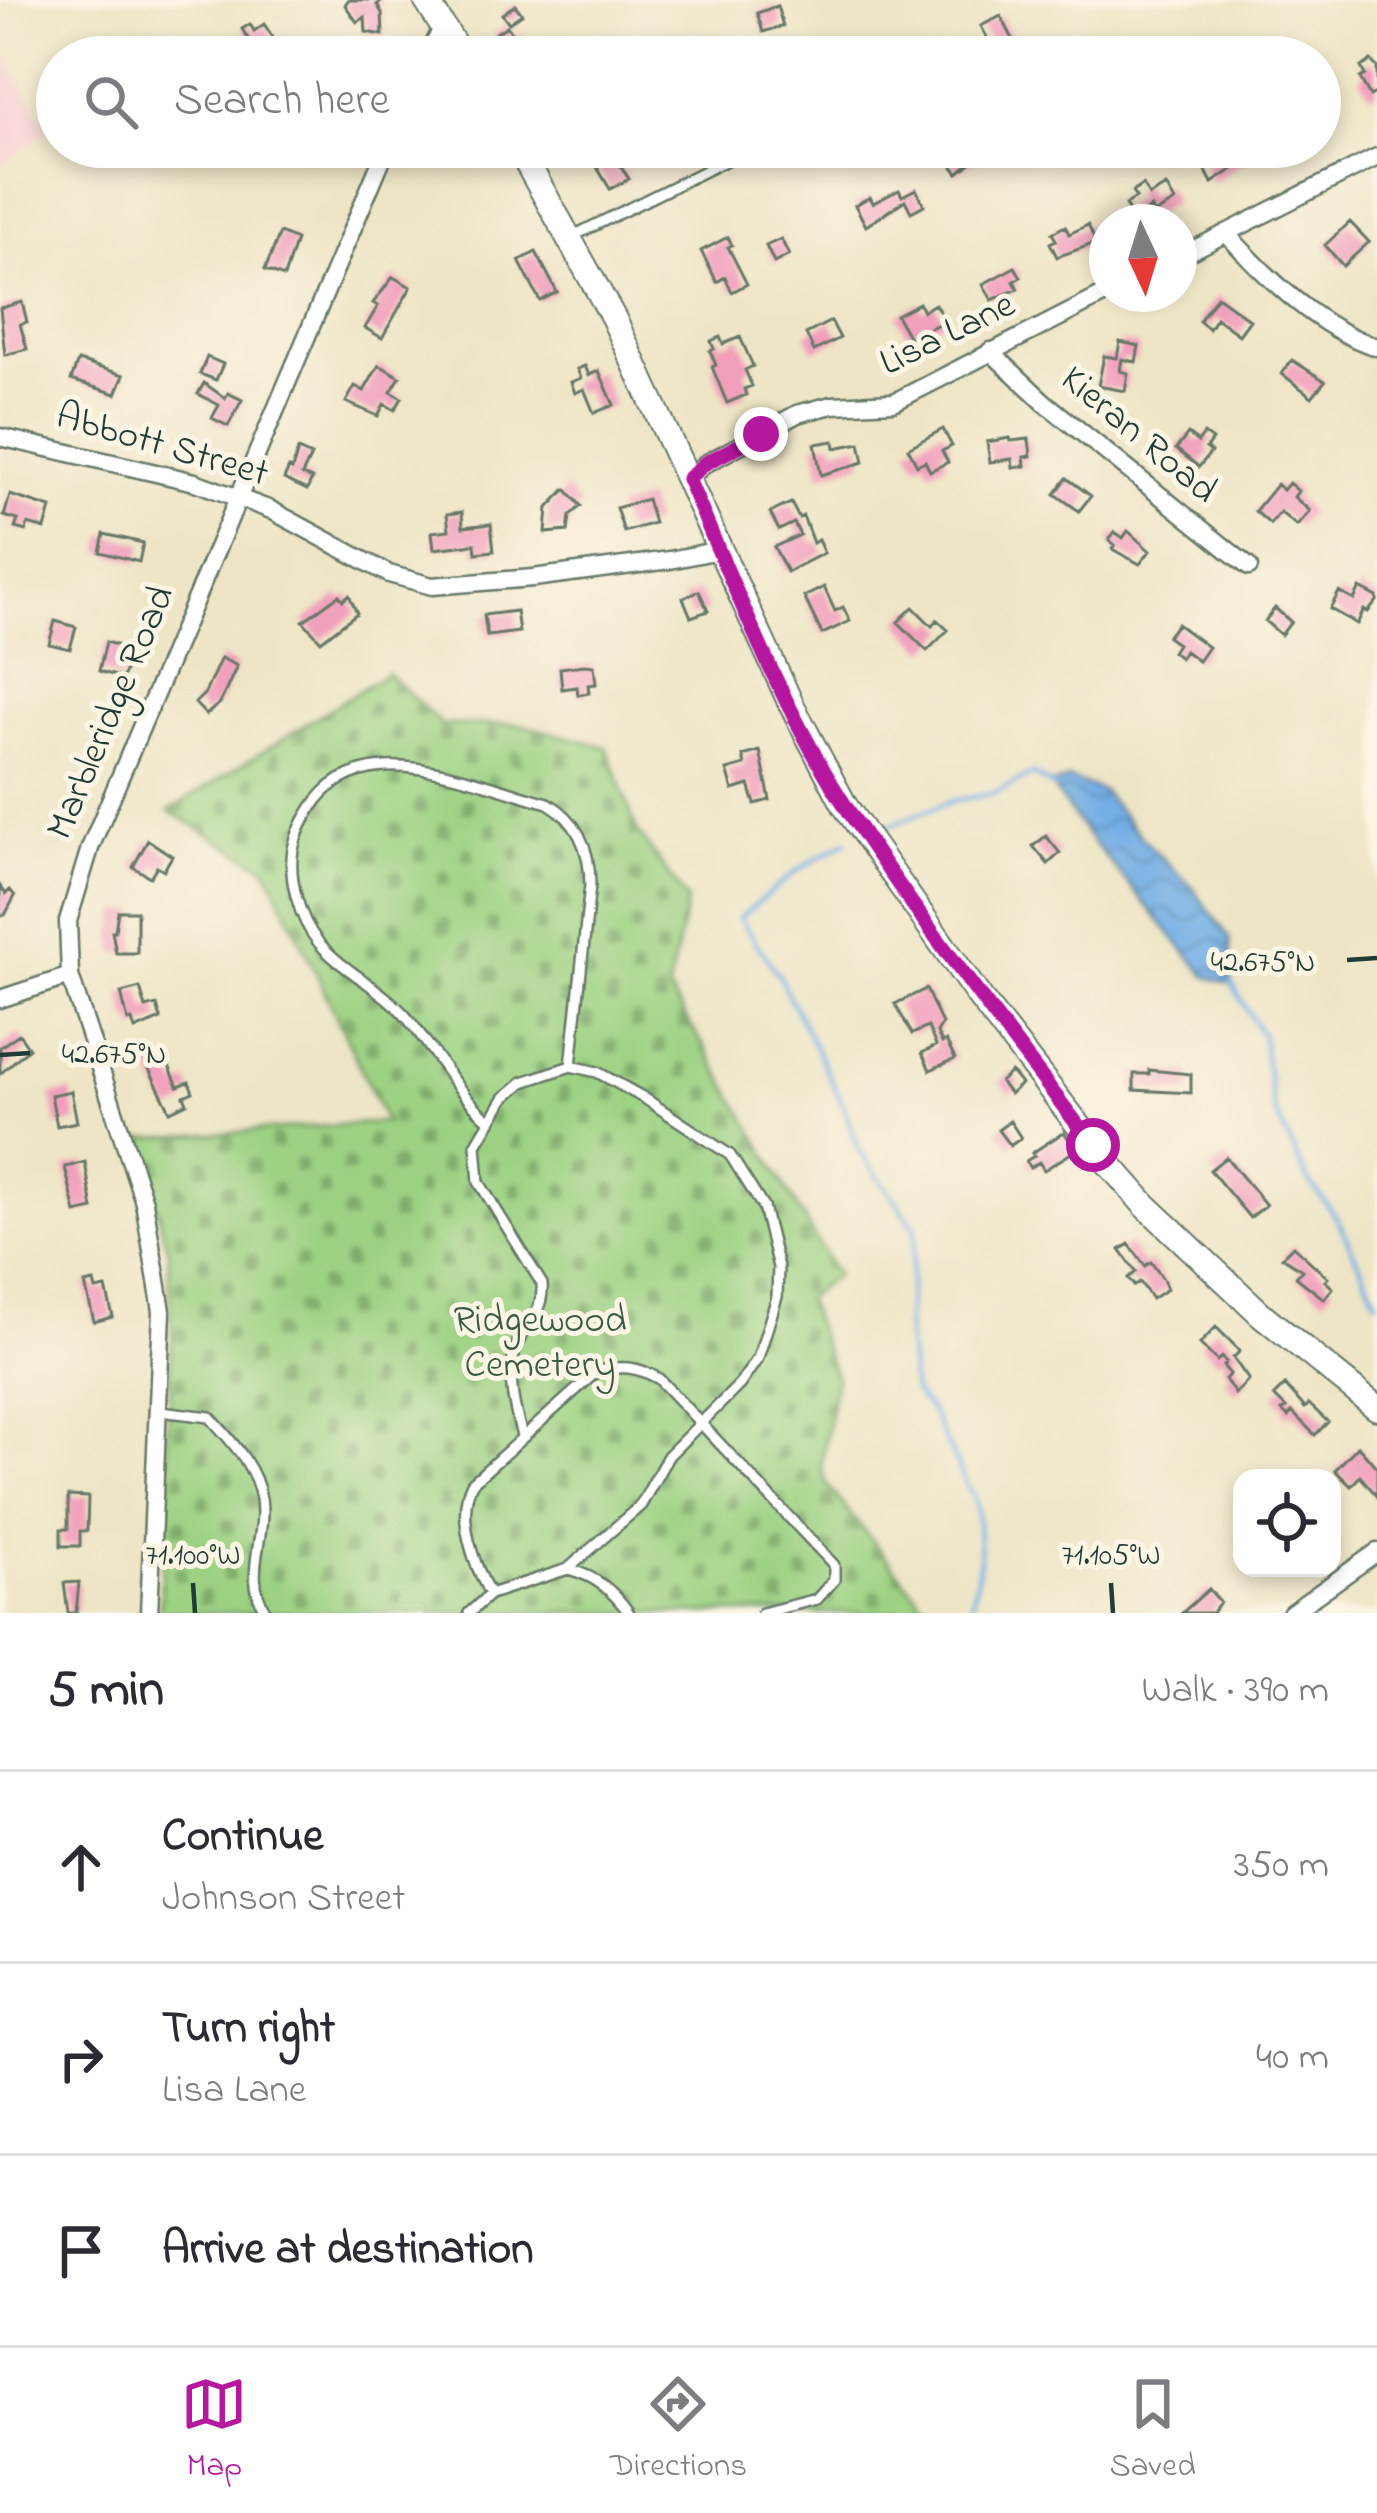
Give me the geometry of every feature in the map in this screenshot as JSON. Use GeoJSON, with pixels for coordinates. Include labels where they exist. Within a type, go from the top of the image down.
{"type":"FeatureCollection","features":[{"type":"Feature","properties":{"kind":"street"},"geometry":{"type":"LineString","coordinates":[[426,0],[449,36]]}},
{"type":"Feature","properties":{"kind":"street"},"geometry":{"type":"LineString","coordinates":[[438,36],[443,27]]}},
{"type":"Feature","properties":{"kind":"street"},"geometry":{"type":"LineString","coordinates":[[1197,248],[1377,157]]}},
{"type":"Feature","properties":{"kind":"street","name":"Marbleridge Road"},"geometry":{"type":"LineString","coordinates":[[149,1613],[162,1311],[152,1234],[132,1158],[78,1010],[70,976],[68,921],[74,890],[377,168]]}},
{"type":"Feature","properties":{"kind":"street"},"geometry":{"type":"LineString","coordinates":[[530,168],[614,320],[790,704],[845,806],[1036,1073],[1145,1205],[1262,1315],[1377,1408]]}},
{"type":"Feature","properties":{"kind":"street"},"geometry":{"type":"LineString","coordinates":[[1226,233],[1304,304],[1377,347]]}},
{"type":"Feature","properties":{"kind":"street","name":"Lisa Lane"},"geometry":{"type":"LineString","coordinates":[[688,479],[704,464],[797,414],[832,405],[894,402],[1089,302]]}},
{"type":"Feature","properties":{"kind":"street","name":"Kieran Road"},"geometry":{"type":"LineString","coordinates":[[990,351],[1044,402],[1249,567]]}},
{"type":"Feature","properties":{"kind":"street","name":"Abbott Street"},"geometry":{"type":"LineString","coordinates":[[0,436],[162,472],[238,498],[272,510],[388,574],[432,586],[532,578],[719,550]]}},
{"type":"Feature","properties":{"kind":"street"},"geometry":{"type":"LineString","coordinates":[[0,1000],[70,976]]}},
{"type":"Feature","properties":{"kind":"street"},"geometry":{"type":"LineString","coordinates":[[1291,1613],[1377,1552]]}},
{"type":"Feature","properties":{"kind":"lane"},"geometry":{"type":"LineString","coordinates":[[571,237],[711,168]]}},
{"type":"Feature","properties":{"kind":"lane"},"geometry":{"type":"LineString","coordinates":[[489,1120],[469,1102],[402,1012],[320,943],[300,907],[291,862],[295,837],[323,793],[344,777],[370,766],[406,766],[548,803],[563,812],[580,833],[590,863],[590,885],[571,1066]]}},
{"type":"Feature","properties":{"kind":"lane"},"geometry":{"type":"LineString","coordinates":[[469,1613],[490,1594],[568,1569],[641,1505],[668,1456],[740,1384],[758,1358],[778,1298],[778,1267],[763,1208],[730,1154],[644,1098],[597,1072],[571,1066],[523,1082],[504,1098],[476,1145],[479,1181],[542,1283],[543,1300],[519,1339],[512,1361],[515,1412],[523,1436]]}},
{"type":"Feature","properties":{"kind":"lane"},"geometry":{"type":"LineString","coordinates":[[490,1594],[464,1514],[464,1498],[472,1483],[570,1391],[596,1372],[614,1366],[642,1370],[659,1379],[834,1565],[834,1580],[817,1599],[762,1613]]}},
{"type":"Feature","properties":{"kind":"lane"},"geometry":{"type":"LineString","coordinates":[[160,1411],[210,1417],[254,1475],[262,1517],[254,1583],[267,1613]]}},
{"type":"Feature","properties":{"kind":"lane"},"geometry":{"type":"LineString","coordinates":[[568,1569],[599,1581],[629,1613]]}},
{"type":"Feature","properties":{"kind":"shaded area"},"geometry":{"type":"Polygon","coordinates":[[[0,49],[36,109],[36,140],[0,166],[0,49]]]}},
{"type":"Feature","properties":{"kind":"green space","name":"Ridgewood Cemetery"},"geometry":{"type":"Polygon","coordinates":[[[387,673],[442,725],[518,724],[607,747],[637,831],[687,900],[668,990],[836,1275],[805,1299],[836,1378],[821,1466],[827,1485],[931,1613],[160,1613],[172,1337],[168,1250],[137,1139],[386,1122],[267,868],[169,811],[387,673]]]}},
{"type":"Feature","properties":{"kind":"water"},"geometry":{"type":"Polygon","coordinates":[[[1069,779],[1102,791],[1193,888],[1230,939],[1232,984],[1207,977],[1087,835],[1051,785],[1069,779]]]}},
{"type":"Feature","properties":{"kind":"building"},"geometry":{"type":"Polygon","coordinates":[[[348,0],[384,0],[377,5],[383,35],[366,32],[365,17],[357,22],[345,5],[348,0]]]}},
{"type":"Feature","properties":{"kind":"building"},"geometry":{"type":"Polygon","coordinates":[[[515,5],[522,14],[509,23],[502,14],[515,5]]]}},
{"type":"Feature","properties":{"kind":"building"},"geometry":{"type":"Polygon","coordinates":[[[777,6],[783,26],[763,32],[757,13],[777,6]]]}},
{"type":"Feature","properties":{"kind":"building"},"geometry":{"type":"Polygon","coordinates":[[[1001,16],[1011,36],[986,36],[981,26],[1001,16]]]}},
{"type":"Feature","properties":{"kind":"building"},"geometry":{"type":"Polygon","coordinates":[[[250,24],[254,31],[264,24],[272,36],[246,36],[242,29],[250,24]]]}},
{"type":"Feature","properties":{"kind":"building"},"geometry":{"type":"Polygon","coordinates":[[[507,26],[514,36],[494,36],[507,26]]]}},
{"type":"Feature","properties":{"kind":"building"},"geometry":{"type":"Polygon","coordinates":[[[1371,61],[1377,67],[1377,92],[1370,96],[1360,78],[1365,75],[1361,67],[1371,61]]]}},
{"type":"Feature","properties":{"kind":"building"},"geometry":{"type":"Polygon","coordinates":[[[597,168],[622,168],[629,179],[610,189],[597,168]]]}},
{"type":"Feature","properties":{"kind":"building"},"geometry":{"type":"Polygon","coordinates":[[[1204,168],[1235,168],[1212,183],[1204,168]]]}},
{"type":"Feature","properties":{"kind":"building"},"geometry":{"type":"Polygon","coordinates":[[[1143,185],[1149,196],[1166,186],[1175,202],[1127,204],[1136,198],[1132,192],[1143,185]]]}},
{"type":"Feature","properties":{"kind":"building"},"geometry":{"type":"Polygon","coordinates":[[[916,189],[924,205],[911,212],[905,200],[866,226],[855,205],[870,197],[873,203],[899,190],[902,196],[916,189]]]}},
{"type":"Feature","properties":{"kind":"building"},"geometry":{"type":"Polygon","coordinates":[[[1350,222],[1369,242],[1343,266],[1325,245],[1350,222]]]}},
{"type":"Feature","properties":{"kind":"building"},"geometry":{"type":"Polygon","coordinates":[[[1088,225],[1089,246],[1057,257],[1050,243],[1056,240],[1052,233],[1065,226],[1069,234],[1088,225]]]}},
{"type":"Feature","properties":{"kind":"building"},"geometry":{"type":"Polygon","coordinates":[[[280,233],[296,240],[284,277],[265,270],[280,233]]]}},
{"type":"Feature","properties":{"kind":"building"},"geometry":{"type":"Polygon","coordinates":[[[728,237],[732,245],[728,247],[747,284],[732,292],[725,277],[717,282],[701,251],[728,237]]]}},
{"type":"Feature","properties":{"kind":"building"},"geometry":{"type":"Polygon","coordinates":[[[781,239],[789,255],[774,263],[766,246],[781,239]]]}},
{"type":"Feature","properties":{"kind":"building"},"geometry":{"type":"Polygon","coordinates":[[[536,252],[557,292],[540,301],[519,261],[536,252]]]}},
{"type":"Feature","properties":{"kind":"building"},"geometry":{"type":"Polygon","coordinates":[[[1015,267],[1021,277],[1014,281],[1018,289],[992,300],[983,284],[1015,267]]]}},
{"type":"Feature","properties":{"kind":"building"},"geometry":{"type":"Polygon","coordinates":[[[393,277],[411,287],[382,338],[365,328],[378,306],[373,303],[393,277]]]}},
{"type":"Feature","properties":{"kind":"building"},"geometry":{"type":"Polygon","coordinates":[[[1217,296],[1250,320],[1239,335],[1216,318],[1209,329],[1199,321],[1217,296]]]}},
{"type":"Feature","properties":{"kind":"building"},"geometry":{"type":"Polygon","coordinates":[[[22,302],[27,322],[20,324],[27,349],[5,355],[0,308],[22,302]]]}},
{"type":"Feature","properties":{"kind":"building"},"geometry":{"type":"Polygon","coordinates":[[[919,303],[923,311],[935,304],[945,321],[909,338],[896,315],[919,303]]]}},
{"type":"Feature","properties":{"kind":"building"},"geometry":{"type":"Polygon","coordinates":[[[831,321],[840,338],[814,351],[806,334],[831,321]]]}},
{"type":"Feature","properties":{"kind":"building"},"geometry":{"type":"Polygon","coordinates":[[[720,337],[723,344],[740,337],[753,366],[745,370],[752,386],[744,389],[746,395],[727,403],[710,351],[714,349],[711,341],[720,337]]]}},
{"type":"Feature","properties":{"kind":"building"},"geometry":{"type":"Polygon","coordinates":[[[1120,342],[1139,346],[1136,362],[1122,359],[1120,371],[1128,373],[1125,391],[1098,386],[1104,356],[1117,358],[1120,342]]]}},
{"type":"Feature","properties":{"kind":"building"},"geometry":{"type":"Polygon","coordinates":[[[207,357],[223,364],[216,380],[200,374],[207,357]]]}},
{"type":"Feature","properties":{"kind":"building"},"geometry":{"type":"Polygon","coordinates":[[[1292,360],[1325,381],[1312,397],[1282,374],[1292,360]]]}},
{"type":"Feature","properties":{"kind":"building"},"geometry":{"type":"Polygon","coordinates":[[[78,361],[124,375],[116,394],[71,380],[78,361]]]}},
{"type":"Feature","properties":{"kind":"building"},"geometry":{"type":"Polygon","coordinates":[[[379,365],[400,377],[391,392],[402,398],[395,410],[384,404],[378,416],[346,402],[355,386],[364,391],[379,365]]]}},
{"type":"Feature","properties":{"kind":"building"},"geometry":{"type":"Polygon","coordinates":[[[585,366],[589,375],[599,371],[614,405],[594,413],[584,389],[575,393],[571,382],[581,378],[577,369],[585,366]]]}},
{"type":"Feature","properties":{"kind":"building"},"geometry":{"type":"Polygon","coordinates":[[[204,383],[225,398],[228,393],[242,400],[228,426],[212,418],[219,405],[198,394],[204,383]]]}},
{"type":"Feature","properties":{"kind":"building"},"geometry":{"type":"Polygon","coordinates":[[[943,429],[952,446],[942,451],[948,462],[930,471],[925,461],[917,465],[908,448],[943,429]]]}},
{"type":"Feature","properties":{"kind":"building"},"geometry":{"type":"Polygon","coordinates":[[[1188,434],[1198,442],[1204,434],[1212,440],[1206,448],[1211,452],[1199,467],[1176,449],[1188,434]]]}},
{"type":"Feature","properties":{"kind":"building"},"geometry":{"type":"Polygon","coordinates":[[[1029,439],[1031,456],[1024,457],[1025,466],[1013,468],[1012,459],[990,462],[987,442],[1029,439]]]}},
{"type":"Feature","properties":{"kind":"building"},"geometry":{"type":"Polygon","coordinates":[[[834,441],[835,448],[860,443],[864,462],[821,475],[815,444],[834,441]]]}},
{"type":"Feature","properties":{"kind":"building"},"geometry":{"type":"Polygon","coordinates":[[[298,450],[311,456],[302,475],[312,479],[307,490],[284,479],[298,450]]]}},
{"type":"Feature","properties":{"kind":"building"},"geometry":{"type":"Polygon","coordinates":[[[1067,478],[1091,496],[1079,511],[1055,494],[1067,478]]]}},
{"type":"Feature","properties":{"kind":"building"},"geometry":{"type":"Polygon","coordinates":[[[1289,483],[1298,491],[1294,497],[1310,511],[1297,526],[1280,512],[1270,524],[1255,511],[1277,484],[1283,490],[1289,483]]]}},
{"type":"Feature","properties":{"kind":"building"},"geometry":{"type":"Polygon","coordinates":[[[566,489],[581,506],[570,516],[568,531],[546,533],[548,508],[566,489]]]}},
{"type":"Feature","properties":{"kind":"building"},"geometry":{"type":"Polygon","coordinates":[[[10,495],[51,508],[45,529],[28,524],[26,531],[15,528],[18,520],[4,516],[10,495]]]}},
{"type":"Feature","properties":{"kind":"building"},"geometry":{"type":"Polygon","coordinates":[[[647,499],[654,523],[624,532],[616,508],[647,499]]]}},
{"type":"Feature","properties":{"kind":"building"},"geometry":{"type":"Polygon","coordinates":[[[791,503],[799,518],[803,516],[813,543],[818,540],[824,553],[787,572],[774,547],[800,535],[794,523],[779,530],[770,513],[791,503]]]}},
{"type":"Feature","properties":{"kind":"building"},"geometry":{"type":"Polygon","coordinates":[[[462,512],[463,527],[491,524],[494,551],[476,553],[475,544],[434,549],[432,532],[449,530],[447,514],[462,512]]]}},
{"type":"Feature","properties":{"kind":"building"},"geometry":{"type":"Polygon","coordinates":[[[1128,531],[1150,551],[1140,564],[1112,549],[1115,545],[1109,540],[1115,532],[1123,538],[1128,531]]]}},
{"type":"Feature","properties":{"kind":"building"},"geometry":{"type":"Polygon","coordinates":[[[104,534],[143,543],[139,562],[100,552],[104,534]]]}},
{"type":"Feature","properties":{"kind":"building"},"geometry":{"type":"Polygon","coordinates":[[[824,587],[835,611],[843,607],[850,621],[822,634],[804,597],[824,587]]]}},
{"type":"Feature","properties":{"kind":"building"},"geometry":{"type":"Polygon","coordinates":[[[1360,588],[1377,601],[1368,612],[1364,610],[1357,624],[1330,609],[1339,592],[1354,600],[1360,588]]]}},
{"type":"Feature","properties":{"kind":"building"},"geometry":{"type":"Polygon","coordinates":[[[699,591],[708,611],[691,617],[683,598],[699,591]]]}},
{"type":"Feature","properties":{"kind":"building"},"geometry":{"type":"Polygon","coordinates":[[[339,595],[343,600],[349,595],[357,613],[321,641],[303,621],[339,595]]]}},
{"type":"Feature","properties":{"kind":"building"},"geometry":{"type":"Polygon","coordinates":[[[913,607],[932,626],[937,620],[948,630],[927,651],[898,622],[913,607]]]}},
{"type":"Feature","properties":{"kind":"building"},"geometry":{"type":"Polygon","coordinates":[[[1275,608],[1291,622],[1281,635],[1265,621],[1275,608]]]}},
{"type":"Feature","properties":{"kind":"building"},"geometry":{"type":"Polygon","coordinates":[[[516,611],[519,632],[487,636],[484,615],[516,611]]]}},
{"type":"Feature","properties":{"kind":"building"},"geometry":{"type":"Polygon","coordinates":[[[55,621],[76,627],[70,649],[49,644],[55,621]]]}},
{"type":"Feature","properties":{"kind":"building"},"geometry":{"type":"Polygon","coordinates":[[[1177,624],[1208,647],[1198,661],[1185,651],[1180,658],[1172,652],[1177,644],[1167,637],[1177,624]]]}},
{"type":"Feature","properties":{"kind":"building"},"geometry":{"type":"Polygon","coordinates":[[[106,642],[134,651],[122,678],[99,671],[106,642]]]}},
{"type":"Feature","properties":{"kind":"building"},"geometry":{"type":"Polygon","coordinates":[[[221,658],[237,666],[220,703],[206,715],[195,703],[205,693],[221,658]]]}},
{"type":"Feature","properties":{"kind":"building"},"geometry":{"type":"Polygon","coordinates":[[[594,666],[596,684],[588,685],[589,693],[578,695],[577,687],[562,689],[560,668],[594,666]]]}},
{"type":"Feature","properties":{"kind":"building"},"geometry":{"type":"Polygon","coordinates":[[[760,751],[770,800],[755,804],[749,785],[733,790],[727,770],[745,765],[743,756],[760,751]]]}},
{"type":"Feature","properties":{"kind":"building"},"geometry":{"type":"Polygon","coordinates":[[[1046,836],[1060,853],[1048,864],[1033,846],[1046,836]]]}},
{"type":"Feature","properties":{"kind":"building"},"geometry":{"type":"Polygon","coordinates":[[[148,840],[172,856],[164,870],[157,866],[150,877],[133,867],[148,840]]]}},
{"type":"Feature","properties":{"kind":"building"},"geometry":{"type":"Polygon","coordinates":[[[0,886],[15,896],[5,915],[0,915],[0,886]]]}},
{"type":"Feature","properties":{"kind":"building"},"geometry":{"type":"Polygon","coordinates":[[[118,911],[137,911],[137,953],[116,953],[112,931],[118,911]]]}},
{"type":"Feature","properties":{"kind":"building"},"geometry":{"type":"Polygon","coordinates":[[[140,988],[146,1008],[157,1005],[161,1019],[135,1030],[121,993],[140,988]]]}},
{"type":"Feature","properties":{"kind":"building"},"geometry":{"type":"Polygon","coordinates":[[[926,989],[942,1024],[937,1033],[955,1059],[930,1070],[922,1053],[936,1046],[928,1027],[912,1034],[895,1004],[926,989]]]}},
{"type":"Feature","properties":{"kind":"building"},"geometry":{"type":"Polygon","coordinates":[[[19,1034],[29,1048],[0,1074],[0,1047],[19,1034]]]}},
{"type":"Feature","properties":{"kind":"building"},"geometry":{"type":"Polygon","coordinates":[[[166,1059],[178,1086],[189,1082],[193,1092],[184,1096],[187,1103],[170,1111],[148,1067],[166,1059]]]}},
{"type":"Feature","properties":{"kind":"building"},"geometry":{"type":"Polygon","coordinates":[[[1149,1070],[1191,1074],[1191,1093],[1134,1090],[1134,1074],[1149,1074],[1149,1070]]]}},
{"type":"Feature","properties":{"kind":"building"},"geometry":{"type":"Polygon","coordinates":[[[1011,1072],[1021,1084],[1010,1094],[1000,1082],[1011,1072]]]}},
{"type":"Feature","properties":{"kind":"building"},"geometry":{"type":"Polygon","coordinates":[[[71,1091],[77,1122],[57,1126],[51,1095],[71,1091]]]}},
{"type":"Feature","properties":{"kind":"building"},"geometry":{"type":"Polygon","coordinates":[[[1010,1121],[1021,1138],[1010,1146],[998,1130],[1010,1121]]]}},
{"type":"Feature","properties":{"kind":"building"},"geometry":{"type":"Polygon","coordinates":[[[1064,1132],[1076,1150],[1044,1170],[1039,1162],[1030,1168],[1026,1161],[1032,1153],[1064,1132]]]}},
{"type":"Feature","properties":{"kind":"building"},"geometry":{"type":"Polygon","coordinates":[[[1226,1157],[1266,1205],[1250,1218],[1210,1170],[1226,1157]]]}},
{"type":"Feature","properties":{"kind":"building"},"geometry":{"type":"Polygon","coordinates":[[[85,1162],[93,1209],[76,1213],[65,1167],[85,1162]]]}},
{"type":"Feature","properties":{"kind":"building"},"geometry":{"type":"Polygon","coordinates":[[[1129,1244],[1145,1266],[1151,1262],[1163,1279],[1167,1289],[1152,1299],[1140,1282],[1134,1286],[1128,1278],[1136,1272],[1120,1250],[1129,1244]]]}},
{"type":"Feature","properties":{"kind":"building"},"geometry":{"type":"Polygon","coordinates":[[[1293,1246],[1328,1278],[1325,1281],[1333,1288],[1324,1299],[1296,1277],[1302,1270],[1282,1257],[1293,1246]]]}},
{"type":"Feature","properties":{"kind":"building"},"geometry":{"type":"Polygon","coordinates":[[[94,1282],[96,1290],[106,1288],[113,1317],[94,1322],[85,1284],[94,1282]]]}},
{"type":"Feature","properties":{"kind":"building"},"geometry":{"type":"Polygon","coordinates":[[[1216,1327],[1240,1351],[1233,1358],[1249,1380],[1235,1394],[1225,1379],[1230,1374],[1223,1366],[1226,1362],[1221,1357],[1217,1361],[1200,1344],[1216,1327]]]}},
{"type":"Feature","properties":{"kind":"building"},"geometry":{"type":"Polygon","coordinates":[[[1285,1385],[1305,1408],[1309,1404],[1328,1422],[1315,1435],[1292,1412],[1288,1417],[1282,1411],[1286,1408],[1274,1396],[1285,1385]]]}},
{"type":"Feature","properties":{"kind":"building"},"geometry":{"type":"Polygon","coordinates":[[[1358,1446],[1377,1468],[1377,1496],[1360,1476],[1351,1486],[1341,1469],[1336,1469],[1358,1446]]]}},
{"type":"Feature","properties":{"kind":"building"},"geometry":{"type":"Polygon","coordinates":[[[68,1496],[88,1497],[87,1531],[80,1531],[80,1546],[61,1546],[61,1529],[68,1529],[68,1496]]]}},
{"type":"Feature","properties":{"kind":"building"},"geometry":{"type":"Polygon","coordinates":[[[79,1582],[76,1613],[68,1613],[64,1583],[79,1582]]]}},
{"type":"Feature","properties":{"kind":"building"},"geometry":{"type":"Polygon","coordinates":[[[1209,1589],[1220,1602],[1212,1613],[1182,1613],[1209,1589]]]}},
{"type":"Feature","properties":{"kind":"waterway"},"geometry":{"type":"LineString","coordinates":[[879,830],[952,801],[996,793],[1032,774],[1056,788]]}},
{"type":"Feature","properties":{"kind":"waterway"},"geometry":{"type":"LineString","coordinates":[[847,841],[798,870],[739,918],[779,976],[839,1096],[861,1153],[916,1229],[906,1322],[913,1391],[930,1410],[977,1505],[980,1561],[970,1613]]}},
{"type":"Feature","properties":{"kind":"waterway"},"geometry":{"type":"LineString","coordinates":[[1231,982],[1262,1036],[1274,1110],[1308,1180],[1337,1218],[1377,1301]]}},
{"type":"Feature","properties":{"kind":"route"},"geometry":{"type":"LineString","coordinates":[[761,434],[704,464],[688,479],[790,704],[845,806],[980,998],[1093,1145]]}}]}
